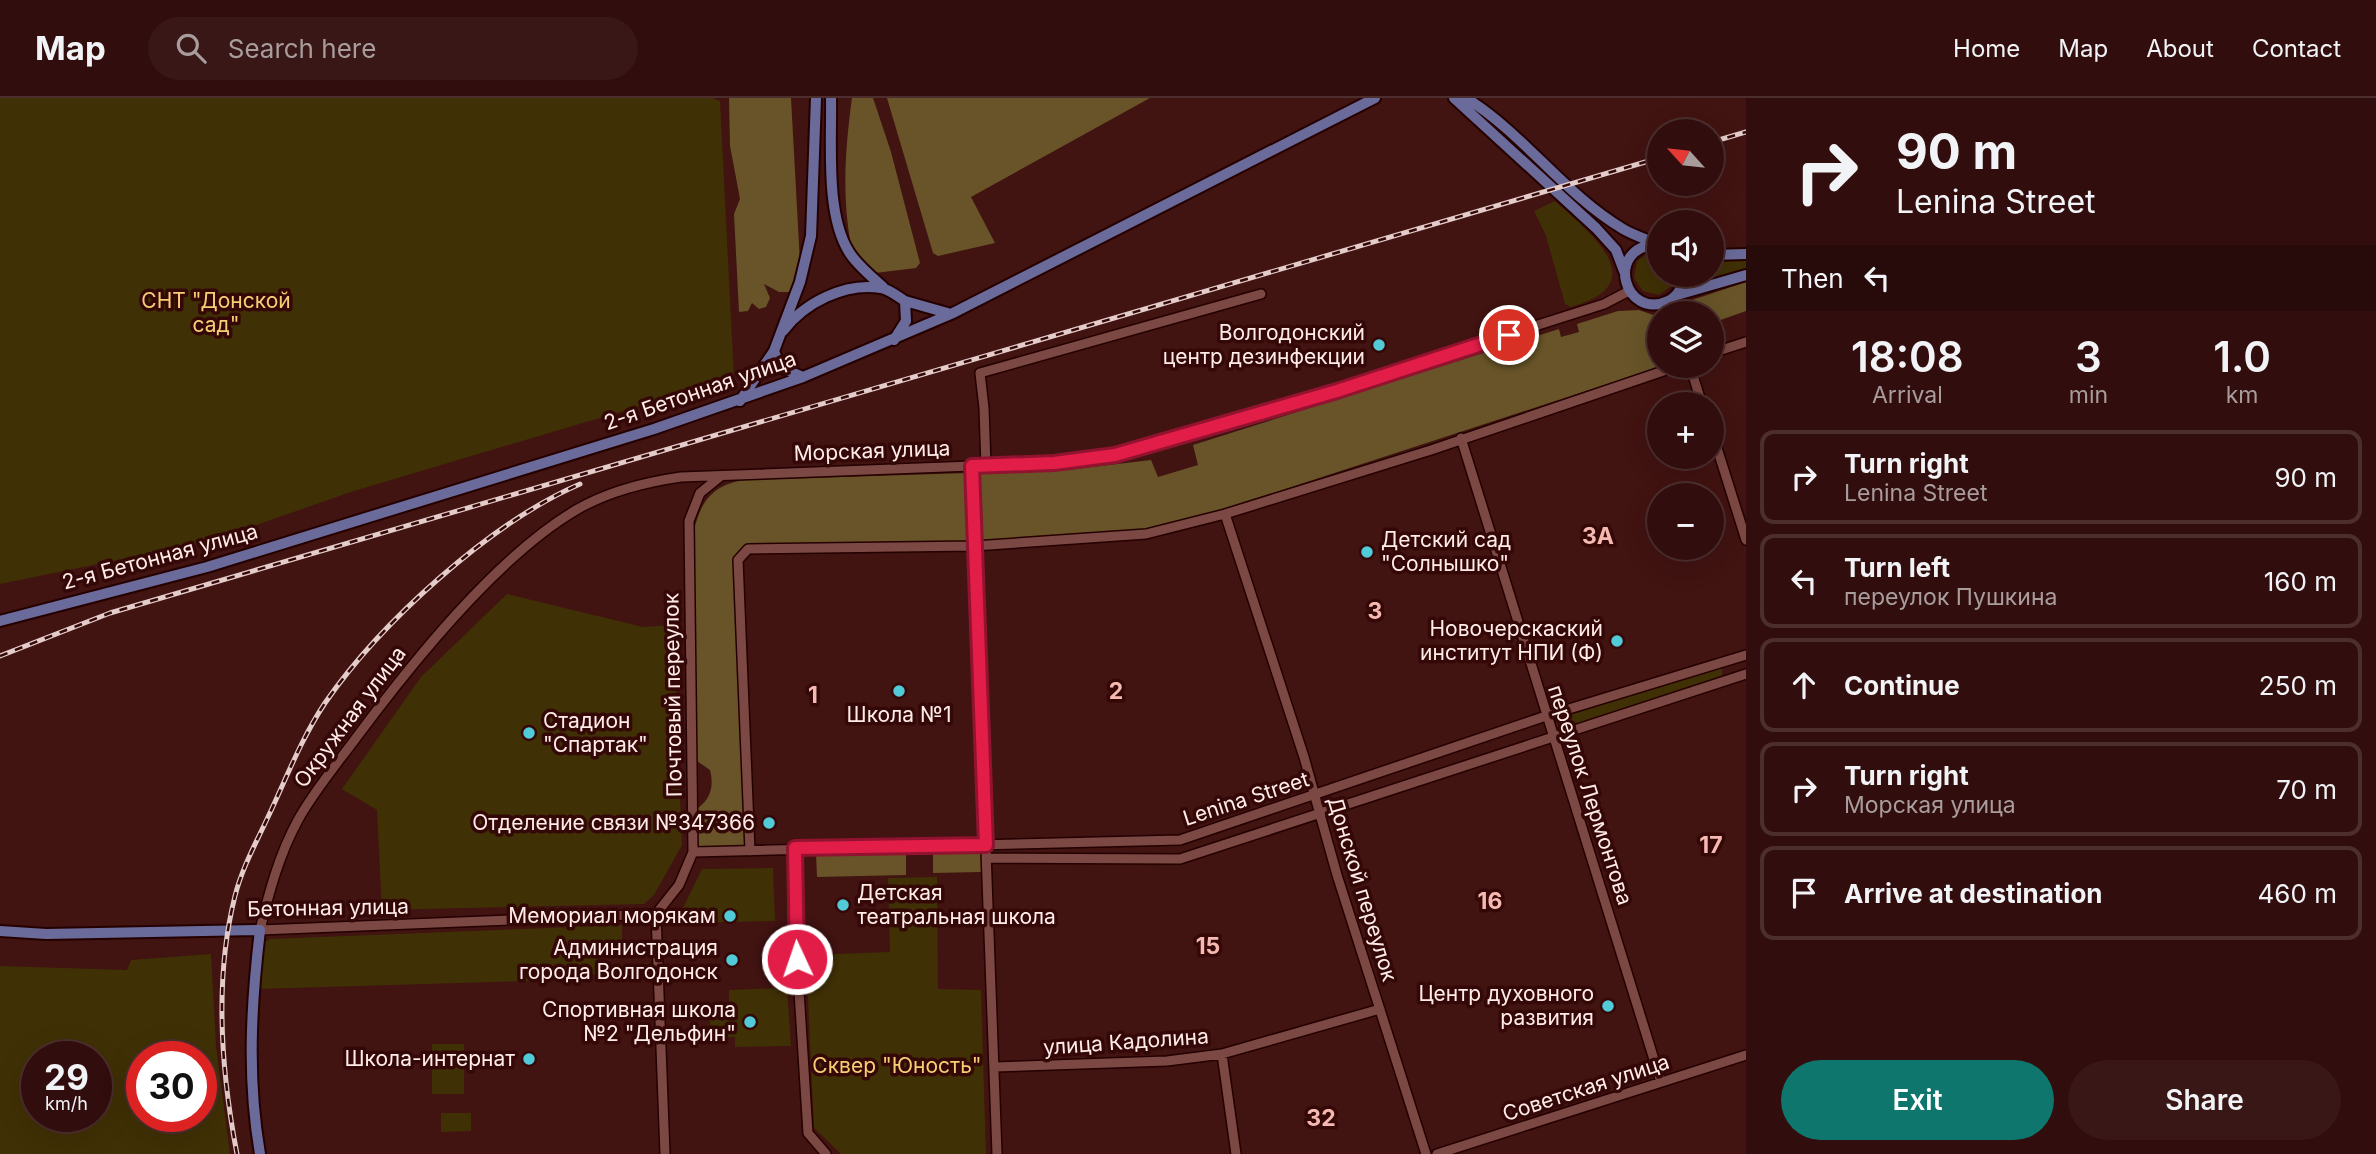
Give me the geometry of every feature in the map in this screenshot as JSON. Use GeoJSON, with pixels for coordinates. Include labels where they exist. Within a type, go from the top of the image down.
{"type":"FeatureCollection","features":[{"type":"Feature","properties":{"kind":"main road"},"geometry":{"type":"LineString","coordinates":[[740,401],[775,351],[800,282],[811,236],[816,98]]}},
{"type":"Feature","properties":{"kind":"main road"},"geometry":{"type":"LineString","coordinates":[[831,98],[832,183],[839,229],[849,253],[883,288],[905,301],[951,314]]}},
{"type":"Feature","properties":{"kind":"main road","name":"2-я Бетонная улица"},"geometry":{"type":"LineString","coordinates":[[0,621],[206,567],[740,401],[894,340],[951,314],[1374,98]]}},
{"type":"Feature","properties":{"kind":"main road"},"geometry":{"type":"LineString","coordinates":[[1454,98],[1482,127],[1596,228],[1616,250],[1629,291],[1647,304],[1746,275]]}},
{"type":"Feature","properties":{"kind":"main road"},"geometry":{"type":"LineString","coordinates":[[1466,98],[1493,115],[1597,210],[1624,230],[1647,239]]}},
{"type":"Feature","properties":{"kind":"main road"},"geometry":{"type":"LineString","coordinates":[[1482,127],[1486,117],[1493,115]]}},
{"type":"Feature","properties":{"kind":"main road"},"geometry":{"type":"LineString","coordinates":[[1624,271],[1635,250],[1647,247]]}},
{"type":"Feature","properties":{"kind":"main road"},"geometry":{"type":"LineString","coordinates":[[1724,255],[1746,254]]}},
{"type":"Feature","properties":{"kind":"main road"},"geometry":{"type":"LineString","coordinates":[[1673,298],[1678,287]]}},
{"type":"Feature","properties":{"kind":"main road"},"geometry":{"type":"LineString","coordinates":[[779,337],[797,314],[825,298],[856,288],[883,288]]}},
{"type":"Feature","properties":{"kind":"main road"},"geometry":{"type":"LineString","coordinates":[[894,340],[906,321],[905,301]]}},
{"type":"Feature","properties":{"kind":"main road"},"geometry":{"type":"LineString","coordinates":[[775,351],[780,367],[803,377]]}},
{"type":"Feature","properties":{"kind":"main road","name":"Бетонная улица"},"geometry":{"type":"LineString","coordinates":[[0,931],[46,934],[260,930]]}},
{"type":"Feature","properties":{"kind":"main road","name":"Окружная улица"},"geometry":{"type":"LineString","coordinates":[[260,930],[250,1030],[254,1117],[260,1154]]}},
{"type":"Feature","properties":{"kind":"street","name":"Морская улица"},"geometry":{"type":"LineString","coordinates":[[721,476],[1054,463],[1115,455],[1337,391],[1604,304],[1629,291]]}},
{"type":"Feature","properties":{"kind":"street"},"geometry":{"type":"LineString","coordinates":[[986,466],[985,408],[980,373],[1261,294]]}},
{"type":"Feature","properties":{"kind":"street"},"geometry":{"type":"LineString","coordinates":[[1724,350],[1746,342]]}},
{"type":"Feature","properties":{"kind":"street"},"geometry":{"type":"LineString","coordinates":[[750,851],[738,560],[748,548],[974,546],[1146,534],[1224,514],[1647,376]]}},
{"type":"Feature","properties":{"kind":"street","name":"переулок Лермонтова"},"geometry":{"type":"LineString","coordinates":[[1461,438],[1661,1082]]}},
{"type":"Feature","properties":{"kind":"street"},"geometry":{"type":"LineString","coordinates":[[972,466],[997,1154]]}},
{"type":"Feature","properties":{"kind":"street"},"geometry":{"type":"LineString","coordinates":[[1724,469],[1746,540]]}},
{"type":"Feature","properties":{"kind":"street","name":"Почтовый переулок"},"geometry":{"type":"LineString","coordinates":[[656,914],[679,885],[693,852],[688,521],[700,493],[721,476]]}},
{"type":"Feature","properties":{"kind":"street","name":"Окружная улица"},"geometry":{"type":"LineString","coordinates":[[260,930],[269,888],[281,857],[321,784],[432,643],[494,578],[536,538],[577,509],[646,482],[721,476]]}},
{"type":"Feature","properties":{"kind":"street","name":"Донской переулок"},"geometry":{"type":"LineString","coordinates":[[1224,514],[1315,795],[1426,1154]]}},
{"type":"Feature","properties":{"kind":"street","name":"Lenina Street"},"geometry":{"type":"LineString","coordinates":[[693,852],[1180,840],[1546,716],[1746,655]]}},
{"type":"Feature","properties":{"kind":"street"},"geometry":{"type":"LineString","coordinates":[[1728,661],[1726,671],[1734,678]]}},
{"type":"Feature","properties":{"kind":"street","name":"Lenina Street"},"geometry":{"type":"LineString","coordinates":[[987,858],[1180,859],[1746,674]]}},
{"type":"Feature","properties":{"kind":"street"},"geometry":{"type":"LineString","coordinates":[[795,848],[795,928],[808,1133],[826,1154]]}},
{"type":"Feature","properties":{"kind":"street"},"geometry":{"type":"LineString","coordinates":[[656,914],[665,1154]]}},
{"type":"Feature","properties":{"kind":"street","name":"Бетонная улица"},"geometry":{"type":"LineString","coordinates":[[260,930],[656,914]]}},
{"type":"Feature","properties":{"kind":"street","name":"улица Кадолина"},"geometry":{"type":"LineString","coordinates":[[995,1067],[1167,1061],[1222,1054],[1380,1009]]}},
{"type":"Feature","properties":{"kind":"street"},"geometry":{"type":"LineString","coordinates":[[1222,1054],[1237,1154]]}},
{"type":"Feature","properties":{"kind":"street","name":"Советская улица"},"geometry":{"type":"LineString","coordinates":[[1437,1154],[1746,1055]]}},
{"type":"Feature","properties":{"kind":"green space","name":"СНТ \"Донской сад\""},"geometry":{"type":"Polygon","coordinates":[[[0,98],[713,98],[720,101],[734,378],[354,491],[207,542],[0,584],[0,98]]]}},
{"type":"Feature","properties":{"kind":"green space"},"geometry":{"type":"Polygon","coordinates":[[[1555,201],[1599,243],[1612,272],[1609,286],[1596,297],[1571,307],[1565,304],[1546,236],[1534,211],[1555,201]]]}},
{"type":"Feature","properties":{"kind":"green space"},"geometry":{"type":"Polygon","coordinates":[[[1647,255],[1647,287],[1670,287],[1659,295],[1643,291],[1634,278],[1637,261],[1647,255]]]}},
{"type":"Feature","properties":{"kind":"green space"},"geometry":{"type":"Polygon","coordinates":[[[1746,260],[1746,269],[1724,276],[1724,261],[1746,260]]]}},
{"type":"Feature","properties":{"kind":"green space","name":"Стадион \"Спартак\""},"geometry":{"type":"Polygon","coordinates":[[[507,594],[643,627],[673,625],[682,845],[654,895],[644,904],[382,910],[377,810],[342,789],[421,677],[507,594]]]}},
{"type":"Feature","properties":{"kind":"green space"},"geometry":{"type":"Polygon","coordinates":[[[1722,666],[1722,679],[1561,730],[1557,727],[1558,716],[1722,666]]]}},
{"type":"Feature","properties":{"kind":"green space"},"geometry":{"type":"Polygon","coordinates":[[[773,868],[775,921],[680,923],[681,912],[702,869],[773,868]]]}},
{"type":"Feature","properties":{"kind":"green space","name":"Сквер \"Юность\""},"geometry":{"type":"Polygon","coordinates":[[[937,877],[938,989],[981,990],[986,1154],[841,1154],[814,1128],[806,955],[890,952],[888,878],[937,877]]]}},
{"type":"Feature","properties":{"kind":"green space"},"geometry":{"type":"Polygon","coordinates":[[[622,925],[622,940],[596,942],[597,966],[649,963],[648,969],[531,981],[257,989],[263,943],[270,939],[622,925]]]}},
{"type":"Feature","properties":{"kind":"green space"},"geometry":{"type":"Polygon","coordinates":[[[211,954],[216,1041],[126,1041],[126,1132],[217,1132],[217,1054],[230,1154],[0,1154],[0,966],[127,970],[131,960],[211,954]]]}},
{"type":"Feature","properties":{"kind":"green space","name":"Спортивная школа №2 \"Дельфин\""},"geometry":{"type":"Polygon","coordinates":[[[787,988],[791,1046],[735,1047],[735,1037],[712,1038],[708,1006],[729,1004],[729,990],[787,988]]]}},
{"type":"Feature","properties":{"kind":"green space"},"geometry":{"type":"Polygon","coordinates":[[[432,1044],[464,1044],[464,1094],[432,1094],[432,1044]]]}},
{"type":"Feature","properties":{"kind":"green space"},"geometry":{"type":"Polygon","coordinates":[[[441,1113],[471,1113],[471,1131],[441,1132],[441,1113]]]}},
{"type":"Feature","properties":{"kind":"shaded area"},"geometry":{"type":"Polygon","coordinates":[[[729,98],[791,98],[801,281],[795,292],[779,292],[764,284],[770,298],[766,307],[759,309],[752,303],[748,311],[739,312],[734,214],[740,199],[730,146],[729,98]]]}},
{"type":"Feature","properties":{"kind":"shaded area"},"geometry":{"type":"Polygon","coordinates":[[[852,98],[873,98],[891,152],[920,263],[916,268],[875,273],[856,267],[848,225],[845,183],[852,98]]]}},
{"type":"Feature","properties":{"kind":"shaded area"},"geometry":{"type":"Polygon","coordinates":[[[887,98],[1150,98],[971,197],[995,243],[938,256],[933,253],[887,98]]]}},
{"type":"Feature","properties":{"kind":"shaded area"},"geometry":{"type":"Polygon","coordinates":[[[1746,282],[1746,311],[1724,319],[1724,301],[1692,300],[1746,282]]]}},
{"type":"Feature","properties":{"kind":"shaded area"},"geometry":{"type":"Polygon","coordinates":[[[1639,310],[1647,313],[1647,371],[1144,535],[979,544],[976,477],[980,474],[1067,470],[1151,460],[1158,477],[1198,465],[1193,445],[1559,329],[1561,337],[1579,332],[1577,324],[1618,311],[1639,310]]]}},
{"type":"Feature","properties":{"kind":"shaded area"},"geometry":{"type":"Polygon","coordinates":[[[968,473],[969,543],[748,546],[739,550],[736,558],[745,847],[698,849],[698,808],[709,796],[712,781],[710,770],[697,761],[692,540],[698,517],[707,499],[722,487],[745,480],[968,473]]]}},
{"type":"Feature","properties":{"kind":"shaded area"},"geometry":{"type":"Polygon","coordinates":[[[981,848],[981,872],[933,873],[933,850],[981,848]]]}},
{"type":"Feature","properties":{"kind":"shaded area"},"geometry":{"type":"Polygon","coordinates":[[[906,850],[906,875],[817,877],[816,853],[906,850]]]}},
{"type":"Feature","properties":{"kind":"railway"},"geometry":{"type":"LineString","coordinates":[[1724,138],[1746,132]]}},
{"type":"Feature","properties":{"kind":"railway"},"geometry":{"type":"LineString","coordinates":[[0,656],[110,613],[1647,162]]}},
{"type":"Feature","properties":{"kind":"railway"},"geometry":{"type":"LineString","coordinates":[[237,1154],[227,1090],[222,1025],[228,928],[245,866],[301,745],[325,703],[348,672],[407,608],[475,549],[510,523],[580,484]]}},
{"type":"Feature","properties":{"kind":"place","name":"Волгодонский центр дезинфекции"},"geometry":{"type":"Point","coordinates":[1379,345]}},
{"type":"Feature","properties":{"kind":"place","name":"Детский сад \"Солнышко\""},"geometry":{"type":"Point","coordinates":[1367,552]}},
{"type":"Feature","properties":{"kind":"place","name":"Новочерскаский институт НПИ (Ф)"},"geometry":{"type":"Point","coordinates":[1617,641]}},
{"type":"Feature","properties":{"kind":"place","name":"Школа №1"},"geometry":{"type":"Point","coordinates":[899,691]}},
{"type":"Feature","properties":{"kind":"place","name":"Стадион \"Спартак\""},"geometry":{"type":"Point","coordinates":[529,733]}},
{"type":"Feature","properties":{"kind":"place","name":"Отделение связи №347366"},"geometry":{"type":"Point","coordinates":[769,823]}},
{"type":"Feature","properties":{"kind":"place","name":"Детская театральная школа"},"geometry":{"type":"Point","coordinates":[843,905]}},
{"type":"Feature","properties":{"kind":"place","name":"Мемориал морякам"},"geometry":{"type":"Point","coordinates":[730,916]}},
{"type":"Feature","properties":{"kind":"place","name":"Администрация города Волгодонск"},"geometry":{"type":"Point","coordinates":[732,960]}},
{"type":"Feature","properties":{"kind":"place","name":"Центр духовного развития"},"geometry":{"type":"Point","coordinates":[1608,1006]}},
{"type":"Feature","properties":{"kind":"place","name":"Спортивная школа №2 \"Дельфин\""},"geometry":{"type":"Point","coordinates":[750,1022]}},
{"type":"Feature","properties":{"kind":"place","name":"Школа-интернат"},"geometry":{"type":"Point","coordinates":[529,1059]}},
{"type":"Feature","properties":{"kind":"district","name":"3А"},"geometry":{"type":"Point","coordinates":[1598,536]}},
{"type":"Feature","properties":{"kind":"district","name":"3"},"geometry":{"type":"Point","coordinates":[1375,611]}},
{"type":"Feature","properties":{"kind":"district","name":"2"},"geometry":{"type":"Point","coordinates":[1116,691]}},
{"type":"Feature","properties":{"kind":"district","name":"1"},"geometry":{"type":"Point","coordinates":[813,695]}},
{"type":"Feature","properties":{"kind":"district","name":"17"},"geometry":{"type":"Point","coordinates":[1711,845]}},
{"type":"Feature","properties":{"kind":"district","name":"16"},"geometry":{"type":"Point","coordinates":[1490,901]}},
{"type":"Feature","properties":{"kind":"district","name":"15"},"geometry":{"type":"Point","coordinates":[1208,946]}},
{"type":"Feature","properties":{"kind":"district","name":"32"},"geometry":{"type":"Point","coordinates":[1321,1118]}},
{"type":"Feature","properties":{"kind":"route"},"geometry":{"type":"LineString","coordinates":[[797,959],[795,848],[986,845],[972,466],[1054,463],[1115,455],[1337,391],[1509,335]]}}]}
